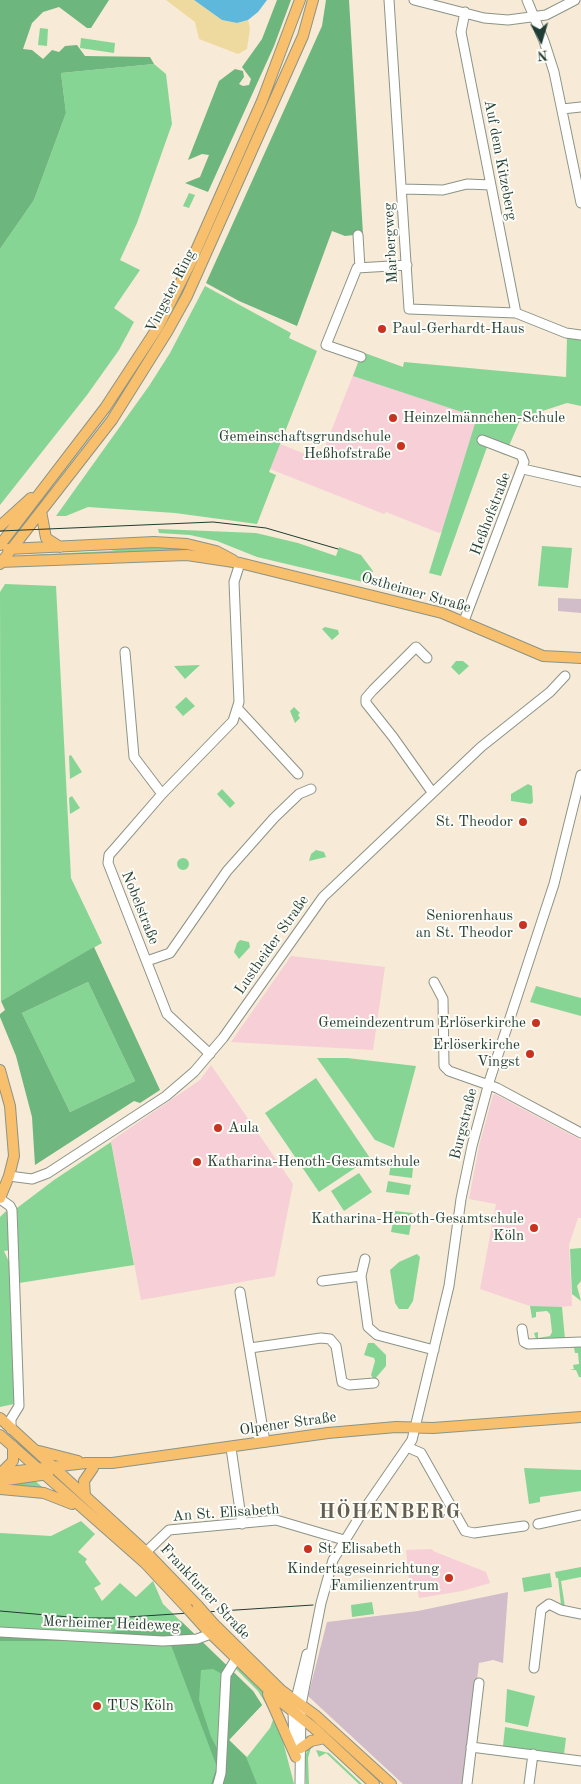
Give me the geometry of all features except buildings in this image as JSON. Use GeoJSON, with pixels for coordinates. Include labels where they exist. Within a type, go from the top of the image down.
{"type":"FeatureCollection","features":[{"type":"Feature","properties":{"kind":"main road","name":"Vingster Ring"},"geometry":{"type":"LineString","coordinates":[[0,545],[106,408],[158,328],[182,280],[246,136],[290,31],[300,0]]}},
{"type":"Feature","properties":{"kind":"main road","name":"Vingster Ring"},"geometry":{"type":"LineString","coordinates":[[1,563],[112,420],[146,368],[179,311],[303,36],[313,0]]}},
{"type":"Feature","properties":{"kind":"main road"},"geometry":{"type":"LineString","coordinates":[[0,526],[47,484]]}},
{"type":"Feature","properties":{"kind":"main road"},"geometry":{"type":"LineString","coordinates":[[41,512],[46,538],[61,547]]}},
{"type":"Feature","properties":{"kind":"main road","name":"Ostheimer Straße"},"geometry":{"type":"LineString","coordinates":[[0,550],[154,542],[187,544],[201,552],[240,563],[420,607],[464,621],[534,653],[554,658],[581,658]]}},
{"type":"Feature","properties":{"kind":"main road","name":"Ostheimer Straße"},"geometry":{"type":"LineString","coordinates":[[1,563],[201,552]]}},
{"type":"Feature","properties":{"kind":"main road"},"geometry":{"type":"LineString","coordinates":[[0,1070],[10,1106],[14,1132],[14,1156],[9,1176],[0,1198]]}},
{"type":"Feature","properties":{"kind":"main road","name":"Olpener Straße"},"geometry":{"type":"LineString","coordinates":[[41,1472],[231,1448],[328,1432],[396,1427],[433,1428],[581,1417]]}},
{"type":"Feature","properties":{"kind":"main road","name":"Frankfurter Straße"},"geometry":{"type":"LineString","coordinates":[[0,1418],[146,1552],[198,1606],[212,1629],[236,1660],[266,1688],[297,1708],[381,1782]]}},
{"type":"Feature","properties":{"kind":"main road","name":"Frankfurter Straße"},"geometry":{"type":"LineString","coordinates":[[0,1435],[150,1568],[187,1608],[274,1684],[326,1738],[381,1782]]}},
{"type":"Feature","properties":{"kind":"main road"},"geometry":{"type":"LineString","coordinates":[[0,1473],[8,1468],[13,1461],[13,1446]]}},
{"type":"Feature","properties":{"kind":"main road"},"geometry":{"type":"LineString","coordinates":[[38,1451],[90,1466],[84,1482],[85,1496]]}},
{"type":"Feature","properties":{"kind":"main road"},"geometry":{"type":"LineString","coordinates":[[0,1473],[41,1472]]}},
{"type":"Feature","properties":{"kind":"main road"},"geometry":{"type":"LineString","coordinates":[[0,1481],[41,1472]]}},
{"type":"Feature","properties":{"kind":"main road"},"geometry":{"type":"LineString","coordinates":[[0,1489],[35,1492],[54,1496],[71,1504],[92,1518]]}},
{"type":"Feature","properties":{"kind":"main road"},"geometry":{"type":"LineString","coordinates":[[266,1688],[298,1752],[311,1741],[326,1738]]}},
{"type":"Feature","properties":{"kind":"street","name":"Marbergweg"},"geometry":{"type":"LineString","coordinates":[[390,0],[409,309],[516,313],[566,333],[581,335]]}},
{"type":"Feature","properties":{"kind":"street"},"geometry":{"type":"LineString","coordinates":[[414,0],[496,20],[535,18],[575,0]]}},
{"type":"Feature","properties":{"kind":"street"},"geometry":{"type":"LineString","coordinates":[[527,0],[554,72],[581,201]]}},
{"type":"Feature","properties":{"kind":"street","name":"Auf dem Kitzeberg"},"geometry":{"type":"LineString","coordinates":[[465,12],[461,32],[516,313]]}},
{"type":"Feature","properties":{"kind":"street"},"geometry":{"type":"LineString","coordinates":[[562,109],[581,107]]}},
{"type":"Feature","properties":{"kind":"street"},"geometry":{"type":"LineString","coordinates":[[402,189],[443,190],[467,184],[491,185]]}},
{"type":"Feature","properties":{"kind":"street"},"geometry":{"type":"LineString","coordinates":[[358,235],[360,268]]}},
{"type":"Feature","properties":{"kind":"street"},"geometry":{"type":"LineString","coordinates":[[361,357],[326,345],[357,268],[407,265]]}},
{"type":"Feature","properties":{"kind":"street","name":"Heßhofstraße"},"geometry":{"type":"LineString","coordinates":[[464,621],[523,469],[524,462],[521,455],[482,440]]}},
{"type":"Feature","properties":{"kind":"street"},"geometry":{"type":"LineString","coordinates":[[523,469],[581,482]]}},
{"type":"Feature","properties":{"kind":"street"},"geometry":{"type":"LineString","coordinates":[[240,563],[234,582],[238,709],[298,774]]}},
{"type":"Feature","properties":{"kind":"street"},"geometry":{"type":"LineString","coordinates":[[427,658],[416,647],[373,690],[366,698],[366,703],[432,792]]}},
{"type":"Feature","properties":{"kind":"street"},"geometry":{"type":"LineString","coordinates":[[125,652],[134,757],[162,794]]}},
{"type":"Feature","properties":{"kind":"street","name":"Lustheider Straße"},"geometry":{"type":"LineString","coordinates":[[9,1176],[32,1179],[48,1173],[166,1096],[210,1054],[312,910],[424,803],[432,792],[481,747],[528,710],[565,676]]}},
{"type":"Feature","properties":{"kind":"street","name":"Nobelstraße"},"geometry":{"type":"LineString","coordinates":[[210,1054],[167,1014],[108,863],[109,855],[162,794],[234,721],[238,709]]}},
{"type":"Feature","properties":{"kind":"street","name":"Burgstraße"},"geometry":{"type":"LineString","coordinates":[[300,1784],[298,1752],[292,1732],[316,1614],[333,1560],[344,1540],[412,1440],[449,1286],[462,1194],[488,1085],[552,892],[581,775]]}},
{"type":"Feature","properties":{"kind":"street"},"geometry":{"type":"LineString","coordinates":[[147,961],[170,953],[227,871],[274,818],[299,794],[311,789]]}},
{"type":"Feature","properties":{"kind":"street"},"geometry":{"type":"LineString","coordinates":[[434,982],[443,999],[444,1066],[450,1071],[488,1085],[581,1133]]}},
{"type":"Feature","properties":{"kind":"street"},"geometry":{"type":"LineString","coordinates":[[0,1198],[12,1210],[19,1406],[11,1419],[11,1429]]}},
{"type":"Feature","properties":{"kind":"street"},"geometry":{"type":"LineString","coordinates":[[365,1259],[361,1276],[368,1327],[377,1335],[434,1350]]}},
{"type":"Feature","properties":{"kind":"street"},"geometry":{"type":"LineString","coordinates":[[322,1281],[361,1276]]}},
{"type":"Feature","properties":{"kind":"street"},"geometry":{"type":"LineString","coordinates":[[240,1292],[265,1442]]}},
{"type":"Feature","properties":{"kind":"street"},"geometry":{"type":"LineString","coordinates":[[522,1330],[524,1342],[528,1344],[581,1342]]}},
{"type":"Feature","properties":{"kind":"street"},"geometry":{"type":"LineString","coordinates":[[250,1348],[323,1338],[330,1339],[336,1346],[342,1382],[349,1385],[374,1383]]}},
{"type":"Feature","properties":{"kind":"street"},"geometry":{"type":"LineString","coordinates":[[407,1447],[421,1453],[465,1531],[474,1533],[524,1526]]}},
{"type":"Feature","properties":{"kind":"street"},"geometry":{"type":"LineString","coordinates":[[231,1448],[242,1524]]}},
{"type":"Feature","properties":{"kind":"street"},"geometry":{"type":"LineString","coordinates":[[538,1524],[581,1515]]}},
{"type":"Feature","properties":{"kind":"street","name":"An St. Elisabeth"},"geometry":{"type":"LineString","coordinates":[[146,1552],[169,1530],[282,1521],[344,1540]]}},
{"type":"Feature","properties":{"kind":"street"},"geometry":{"type":"LineString","coordinates":[[534,1668],[541,1610],[549,1604],[561,1610],[581,1614]]}},
{"type":"Feature","properties":{"kind":"street","name":"Merheimer Heideweg"},"geometry":{"type":"LineString","coordinates":[[0,1632],[163,1641],[197,1639],[212,1629]]}},
{"type":"Feature","properties":{"kind":"street"},"geometry":{"type":"LineString","coordinates":[[218,1784],[221,1772],[226,1675],[236,1660]]}},
{"type":"Feature","properties":{"kind":"street"},"geometry":{"type":"LineString","coordinates":[[467,1784],[479,1683]]}},
{"type":"Feature","properties":{"kind":"street"},"geometry":{"type":"LineString","coordinates":[[472,1748],[581,1760]]}},
{"type":"Feature","properties":{"kind":"street"},"geometry":{"type":"LineString","coordinates":[[529,1784],[533,1754]]}},
{"type":"Feature","properties":{"kind":"shaded area","name":"Gemeinschaftsgrundschule Heßhofstraße"},"geometry":{"type":"Polygon","coordinates":[[[360,357],[497,421],[445,531],[439,533],[386,512],[384,514],[270,469],[280,444],[320,460],[360,357]]]}},
{"type":"Feature","properties":{"kind":"shaded area"},"geometry":{"type":"Polygon","coordinates":[[[558,598],[581,599],[581,613],[558,611],[558,598]]]}},
{"type":"Feature","properties":{"kind":"shaded area"},"geometry":{"type":"Polygon","coordinates":[[[291,956],[385,967],[373,1050],[231,1042],[291,956]]]}},
{"type":"Feature","properties":{"kind":"shaded area","name":"Katharina-Henoth-Gesamtschule"},"geometry":{"type":"Polygon","coordinates":[[[211,1065],[293,1184],[275,1276],[141,1300],[111,1141],[200,1080],[211,1065]]]}},
{"type":"Feature","properties":{"kind":"shaded area","name":"Katharina-Henoth-Gesamtschule Köln"},"geometry":{"type":"Polygon","coordinates":[[[495,1094],[581,1140],[581,1218],[578,1218],[569,1245],[572,1306],[543,1308],[530,1306],[480,1289],[496,1204],[469,1199],[479,1146],[493,1095],[495,1094]]]}},
{"type":"Feature","properties":{"kind":"shaded area","name":"Kindertageseinrichtung Familienzentrum"},"geometry":{"type":"Polygon","coordinates":[[[432,1549],[486,1572],[490,1583],[462,1591],[419,1598],[417,1589],[410,1589],[406,1550],[432,1549]]]}},
{"type":"Feature","properties":{"kind":"shaded area"},"geometry":{"type":"Polygon","coordinates":[[[508,1592],[503,1663],[493,1660],[479,1663],[465,1784],[403,1784],[308,1696],[327,1622],[418,1611],[508,1592]]]}},
{"type":"Feature","properties":{"kind":"green space"},"geometry":{"type":"Polygon","coordinates":[[[0,0],[109,0],[91,28],[87,28],[59,7],[43,12],[32,23],[23,49],[32,50],[43,59],[52,50],[59,52],[65,46],[77,45],[85,56],[150,57],[154,64],[61,73],[66,113],[34,200],[0,249],[0,0]]]}},
{"type":"Feature","properties":{"kind":"green space"},"geometry":{"type":"Polygon","coordinates":[[[277,0],[291,0],[274,46],[208,192],[185,183],[200,177],[209,155],[202,154],[188,160],[219,81],[235,69],[243,71],[244,77],[239,84],[243,86],[249,85],[251,79],[242,67],[262,39],[277,0]]]}},
{"type":"Feature","properties":{"kind":"green space"},"geometry":{"type":"Polygon","coordinates":[[[326,0],[349,0],[363,234],[345,236],[332,231],[297,326],[239,301],[206,283],[322,26],[326,0]]]}},
{"type":"Feature","properties":{"kind":"green space"},"geometry":{"type":"Polygon","coordinates":[[[40,28],[48,29],[47,46],[38,45],[40,28]]]}},
{"type":"Feature","properties":{"kind":"green space"},"geometry":{"type":"Polygon","coordinates":[[[81,38],[115,43],[114,53],[80,48],[81,38]]]}},
{"type":"Feature","properties":{"kind":"green space"},"geometry":{"type":"Polygon","coordinates":[[[154,64],[166,74],[172,124],[137,223],[120,260],[140,270],[114,308],[134,322],[119,350],[87,395],[0,505],[0,249],[34,200],[66,113],[61,73],[154,64]]]}},
{"type":"Feature","properties":{"kind":"green space"},"geometry":{"type":"Polygon","coordinates":[[[189,193],[195,195],[189,208],[183,206],[189,193]]]}},
{"type":"Feature","properties":{"kind":"green space"},"geometry":{"type":"Polygon","coordinates":[[[205,286],[291,333],[289,338],[317,351],[269,472],[276,475],[257,524],[175,513],[88,507],[66,516],[56,516],[149,386],[170,353],[205,286]]]}},
{"type":"Feature","properties":{"kind":"green space"},"geometry":{"type":"Polygon","coordinates":[[[567,338],[581,339],[581,406],[567,403],[521,418],[505,455],[487,447],[441,576],[429,573],[477,417],[353,376],[362,352],[403,367],[404,362],[566,377],[567,338]]]}},
{"type":"Feature","properties":{"kind":"green space"},"geometry":{"type":"Polygon","coordinates":[[[158,529],[256,533],[298,543],[336,556],[339,547],[361,555],[373,571],[367,583],[257,557],[217,541],[190,535],[159,533],[158,529]]]}},
{"type":"Feature","properties":{"kind":"green space"},"geometry":{"type":"Polygon","coordinates":[[[138,546],[171,546],[199,551],[25,559],[28,555],[110,551],[138,546]]]}},
{"type":"Feature","properties":{"kind":"green space"},"geometry":{"type":"Polygon","coordinates":[[[542,546],[572,548],[568,588],[538,586],[542,546]]]}},
{"type":"Feature","properties":{"kind":"green space"},"geometry":{"type":"Polygon","coordinates":[[[5,584],[56,586],[71,878],[102,943],[1,1001],[0,592],[5,584]]]}},
{"type":"Feature","properties":{"kind":"green space"},"geometry":{"type":"Polygon","coordinates":[[[325,627],[338,630],[339,634],[332,640],[322,629],[325,627]]]}},
{"type":"Feature","properties":{"kind":"green space"},"geometry":{"type":"Polygon","coordinates":[[[456,661],[463,661],[469,666],[459,675],[451,667],[456,661]]]}},
{"type":"Feature","properties":{"kind":"green space"},"geometry":{"type":"Polygon","coordinates":[[[200,665],[185,679],[174,666],[200,665]]]}},
{"type":"Feature","properties":{"kind":"green space"},"geometry":{"type":"Polygon","coordinates":[[[186,697],[195,706],[183,716],[175,707],[186,697]]]}},
{"type":"Feature","properties":{"kind":"green space"},"geometry":{"type":"Polygon","coordinates":[[[294,707],[300,713],[298,715],[300,718],[295,723],[290,711],[294,707]]]}},
{"type":"Feature","properties":{"kind":"green space"},"geometry":{"type":"Polygon","coordinates":[[[71,755],[82,772],[70,779],[69,756],[71,755]]]}},
{"type":"Feature","properties":{"kind":"green space"},"geometry":{"type":"Polygon","coordinates":[[[528,784],[532,786],[533,802],[531,804],[511,801],[511,794],[528,784]]]}},
{"type":"Feature","properties":{"kind":"green space"},"geometry":{"type":"Polygon","coordinates":[[[222,789],[235,803],[230,808],[217,794],[222,789]]]}},
{"type":"Feature","properties":{"kind":"green space"},"geometry":{"type":"Polygon","coordinates":[[[72,796],[80,808],[70,814],[69,798],[72,796]]]}},
{"type":"Feature","properties":{"kind":"green space"},"geometry":{"type":"Polygon","coordinates":[[[316,850],[324,852],[326,857],[309,861],[311,854],[316,850]]]}},
{"type":"Feature","properties":{"kind":"green space"},"geometry":{"type":"Polygon","coordinates":[[[183,858],[189,864],[183,870],[177,864],[183,858]]]}},
{"type":"Feature","properties":{"kind":"green space"},"geometry":{"type":"Polygon","coordinates":[[[240,940],[249,942],[250,947],[239,959],[234,952],[240,940]]]}},
{"type":"Feature","properties":{"kind":"green space"},"geometry":{"type":"Polygon","coordinates":[[[94,947],[160,1090],[140,1103],[134,1101],[35,1165],[32,1117],[16,1056],[0,1017],[0,1014],[5,1010],[1,1001],[94,947]],[[88,982],[22,1013],[70,1112],[135,1081],[88,982]]]}},
{"type":"Feature","properties":{"kind":"green space"},"geometry":{"type":"Polygon","coordinates":[[[88,982],[135,1081],[70,1112],[22,1013],[88,982]]]}},
{"type":"Feature","properties":{"kind":"green space"},"geometry":{"type":"Polygon","coordinates":[[[536,986],[581,998],[581,1016],[530,1002],[536,986]]]}},
{"type":"Feature","properties":{"kind":"green space"},"geometry":{"type":"Polygon","coordinates":[[[317,1058],[347,1058],[416,1066],[394,1148],[375,1140],[317,1058]]]}},
{"type":"Feature","properties":{"kind":"green space"},"geometry":{"type":"Polygon","coordinates":[[[316,1078],[370,1158],[319,1192],[265,1113],[316,1078]]]}},
{"type":"Feature","properties":{"kind":"green space"},"geometry":{"type":"Polygon","coordinates":[[[111,1142],[134,1265],[19,1283],[17,1208],[54,1180],[111,1142]]]}},
{"type":"Feature","properties":{"kind":"green space"},"geometry":{"type":"Polygon","coordinates":[[[391,1164],[413,1168],[412,1178],[389,1175],[391,1164]]]}},
{"type":"Feature","properties":{"kind":"green space"},"geometry":{"type":"Polygon","coordinates":[[[359,1173],[372,1192],[344,1211],[331,1191],[359,1173]]]}},
{"type":"Feature","properties":{"kind":"green space"},"geometry":{"type":"Polygon","coordinates":[[[388,1181],[411,1185],[409,1195],[386,1192],[388,1181]]]}},
{"type":"Feature","properties":{"kind":"green space"},"geometry":{"type":"Polygon","coordinates":[[[6,1211],[8,1214],[11,1250],[4,1251],[10,1264],[14,1404],[0,1407],[0,1217],[6,1211]]]}},
{"type":"Feature","properties":{"kind":"green space"},"geometry":{"type":"Polygon","coordinates":[[[395,1211],[413,1213],[409,1235],[391,1232],[395,1211]]]}},
{"type":"Feature","properties":{"kind":"green space"},"geometry":{"type":"Polygon","coordinates":[[[581,1248],[581,1281],[577,1286],[581,1301],[572,1294],[570,1249],[581,1248]]]}},
{"type":"Feature","properties":{"kind":"green space"},"geometry":{"type":"Polygon","coordinates":[[[417,1254],[420,1257],[413,1301],[408,1309],[399,1309],[395,1303],[390,1270],[399,1262],[417,1254]]]}},
{"type":"Feature","properties":{"kind":"green space"},"geometry":{"type":"Polygon","coordinates":[[[530,1306],[562,1307],[565,1339],[536,1339],[534,1333],[538,1332],[538,1338],[550,1336],[552,1332],[550,1314],[547,1311],[536,1312],[536,1317],[532,1318],[530,1306]]]}},
{"type":"Feature","properties":{"kind":"green space"},"geometry":{"type":"Polygon","coordinates":[[[368,1343],[374,1343],[386,1355],[386,1366],[374,1380],[371,1375],[375,1361],[374,1358],[364,1355],[368,1343]]]}},
{"type":"Feature","properties":{"kind":"green space"},"geometry":{"type":"Polygon","coordinates":[[[581,1346],[581,1377],[579,1377],[576,1370],[570,1370],[574,1369],[573,1365],[579,1364],[578,1353],[575,1353],[574,1348],[568,1348],[581,1346]]]}},
{"type":"Feature","properties":{"kind":"green space"},"geometry":{"type":"Polygon","coordinates":[[[524,1468],[581,1470],[581,1491],[540,1497],[540,1502],[529,1504],[524,1468]]]}},
{"type":"Feature","properties":{"kind":"green space"},"geometry":{"type":"Polygon","coordinates":[[[34,1480],[47,1491],[0,1485],[34,1480]]]}},
{"type":"Feature","properties":{"kind":"green space"},"geometry":{"type":"Polygon","coordinates":[[[81,1521],[95,1534],[78,1552],[87,1559],[85,1562],[101,1584],[94,1588],[102,1601],[120,1583],[136,1597],[153,1581],[163,1604],[253,1691],[262,1705],[229,1740],[247,1757],[270,1728],[273,1720],[277,1718],[294,1784],[0,1784],[0,1533],[51,1536],[81,1521]]]}},
{"type":"Feature","properties":{"kind":"green space"},"geometry":{"type":"Polygon","coordinates":[[[581,1567],[581,1577],[561,1581],[565,1607],[561,1605],[558,1578],[556,1578],[555,1572],[581,1567]]]}},
{"type":"Feature","properties":{"kind":"green space"},"geometry":{"type":"Polygon","coordinates":[[[550,1573],[552,1587],[524,1592],[522,1578],[550,1573]]]}},
{"type":"Feature","properties":{"kind":"green space"},"geometry":{"type":"Polygon","coordinates":[[[372,1602],[374,1614],[352,1617],[351,1605],[372,1602]]]}},
{"type":"Feature","properties":{"kind":"green space"},"geometry":{"type":"Polygon","coordinates":[[[181,1621],[253,1691],[262,1705],[229,1740],[246,1757],[257,1784],[211,1784],[217,1767],[171,1645],[90,1641],[0,1641],[0,1636],[68,1639],[181,1621]],[[213,1669],[201,1670],[199,1700],[211,1737],[218,1750],[224,1675],[213,1669]]]}},
{"type":"Feature","properties":{"kind":"green space"},"geometry":{"type":"Polygon","coordinates":[[[239,1667],[262,1690],[272,1714],[258,1691],[235,1668],[239,1667]]]}},
{"type":"Feature","properties":{"kind":"green space"},"geometry":{"type":"Polygon","coordinates":[[[507,1689],[535,1696],[528,1727],[505,1722],[507,1689]]]}},
{"type":"Feature","properties":{"kind":"green space"},"geometry":{"type":"Polygon","coordinates":[[[505,1727],[566,1738],[564,1754],[503,1746],[505,1727]]]}},
{"type":"Feature","properties":{"kind":"green space"},"geometry":{"type":"Polygon","coordinates":[[[312,1744],[308,1758],[309,1784],[306,1784],[305,1755],[312,1744]]]}},
{"type":"Feature","properties":{"kind":"green space"},"geometry":{"type":"Polygon","coordinates":[[[316,1750],[329,1753],[362,1784],[359,1784],[326,1753],[319,1757],[316,1750]]]}},
{"type":"Feature","properties":{"kind":"sand"},"geometry":{"type":"Polygon","coordinates":[[[166,0],[194,0],[222,20],[237,23],[248,20],[250,28],[247,49],[238,54],[199,39],[195,22],[166,0]]]}},
{"type":"Feature","properties":{"kind":"water"},"geometry":{"type":"Polygon","coordinates":[[[194,0],[267,0],[258,12],[248,20],[237,23],[222,20],[194,0]]]}},
{"type":"Feature","properties":{"kind":"tram line"},"geometry":{"type":"LineString","coordinates":[[0,531],[213,522],[266,528],[338,549]]}},
{"type":"Feature","properties":{"kind":"tram line"},"geometry":{"type":"LineString","coordinates":[[0,1611],[81,1618],[113,1618],[313,1605]]}},
{"type":"Feature","properties":{"kind":"place","name":"Paul-Gerhardt-Haus"},"geometry":{"type":"Point","coordinates":[382,329]}},
{"type":"Feature","properties":{"kind":"place","name":"Heinzelmännchen-Schule"},"geometry":{"type":"Point","coordinates":[393,418]}},
{"type":"Feature","properties":{"kind":"place","name":"Gemeinschaftsgrundschule Heßhofstraße"},"geometry":{"type":"Point","coordinates":[401,446]}},
{"type":"Feature","properties":{"kind":"place","name":"St. Theodor"},"geometry":{"type":"Point","coordinates":[523,822]}},
{"type":"Feature","properties":{"kind":"place","name":"Seniorenhaus an St. Theodor"},"geometry":{"type":"Point","coordinates":[523,925]}},
{"type":"Feature","properties":{"kind":"place","name":"Gemeindezentrum Erlöserkirche"},"geometry":{"type":"Point","coordinates":[536,1023]}},
{"type":"Feature","properties":{"kind":"place","name":"Erlöserkirche Vingst"},"geometry":{"type":"Point","coordinates":[530,1054]}},
{"type":"Feature","properties":{"kind":"place","name":"Aula"},"geometry":{"type":"Point","coordinates":[218,1128]}},
{"type":"Feature","properties":{"kind":"place","name":"Katharina-Henoth-Gesamtschule"},"geometry":{"type":"Point","coordinates":[197,1162]}},
{"type":"Feature","properties":{"kind":"place","name":"Katharina-Henoth-Gesamtschule Köln"},"geometry":{"type":"Point","coordinates":[534,1228]}},
{"type":"Feature","properties":{"kind":"place","name":"St. Elisabeth"},"geometry":{"type":"Point","coordinates":[308,1549]}},
{"type":"Feature","properties":{"kind":"place","name":"Kindertageseinrichtung Familienzentrum"},"geometry":{"type":"Point","coordinates":[449,1578]}},
{"type":"Feature","properties":{"kind":"place","name":"TUS Köln"},"geometry":{"type":"Point","coordinates":[97,1706]}},
{"type":"Feature","properties":{"kind":"district","name":"HÖHENBERG"},"geometry":{"type":"Point","coordinates":[390,1513]}}]}
